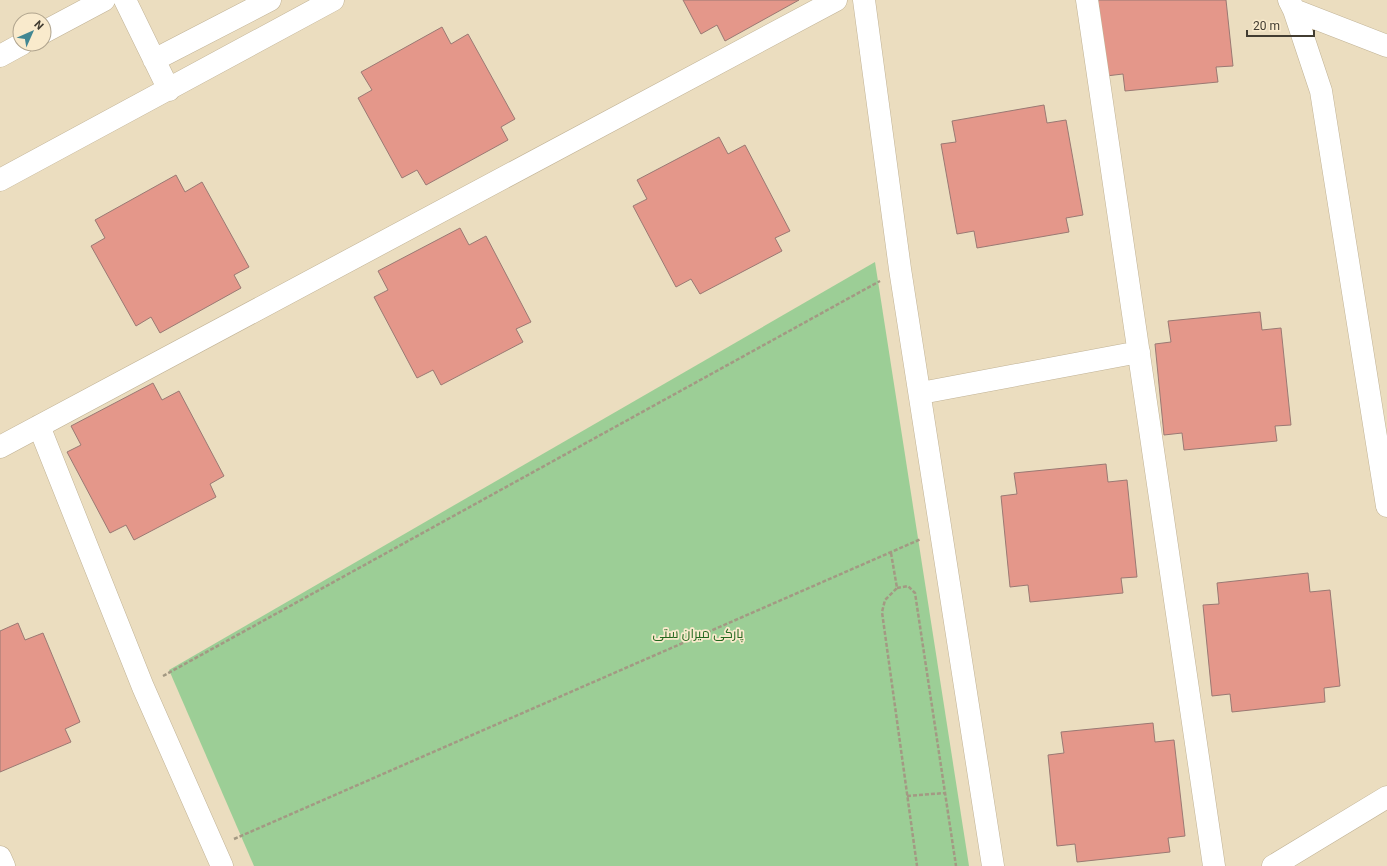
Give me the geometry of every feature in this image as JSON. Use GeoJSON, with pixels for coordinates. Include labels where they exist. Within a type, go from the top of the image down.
{"type":"FeatureCollection","features":[{"type":"Feature","properties":{"kind":"street"},"geometry":{"type":"LineString","coordinates":[[52,28],[104,0]]}},
{"type":"Feature","properties":{"kind":"street"},"geometry":{"type":"LineString","coordinates":[[125,0],[169,90]]}},
{"type":"Feature","properties":{"kind":"street"},"geometry":{"type":"LineString","coordinates":[[154,60],[270,0]]}},
{"type":"Feature","properties":{"kind":"street"},"geometry":{"type":"LineString","coordinates":[[0,180],[333,0]]}},
{"type":"Feature","properties":{"kind":"street"},"geometry":{"type":"LineString","coordinates":[[0,447],[836,0]]}},
{"type":"Feature","properties":{"kind":"street"},"geometry":{"type":"LineString","coordinates":[[864,0],[900,269],[921,393],[993,866]]}},
{"type":"Feature","properties":{"kind":"street"},"geometry":{"type":"LineString","coordinates":[[1087,0],[1214,866]]}},
{"type":"Feature","properties":{"kind":"street"},"geometry":{"type":"LineString","coordinates":[[1292,5],[1387,46]]}},
{"type":"Feature","properties":{"kind":"street"},"geometry":{"type":"LineString","coordinates":[[1292,5],[1321,91],[1387,506]]}},
{"type":"Feature","properties":{"kind":"street"},"geometry":{"type":"LineString","coordinates":[[0,56],[12,49]]}},
{"type":"Feature","properties":{"kind":"street"},"geometry":{"type":"LineString","coordinates":[[921,393],[1139,352]]}},
{"type":"Feature","properties":{"kind":"street"},"geometry":{"type":"LineString","coordinates":[[39,426],[143,687],[218,857]]}},
{"type":"Feature","properties":{"kind":"street"},"geometry":{"type":"LineString","coordinates":[[1273,866],[1387,797]]}},
{"type":"Feature","properties":{"kind":"street"},"geometry":{"type":"LineString","coordinates":[[0,857],[4,866]]}},
{"type":"Feature","properties":{"kind":"path"},"geometry":{"type":"LineString","coordinates":[[143,687],[900,269]]}},
{"type":"Feature","properties":{"kind":"path"},"geometry":{"type":"LineString","coordinates":[[218,857],[941,530]]}},
{"type":"Feature","properties":{"kind":"path"},"geometry":{"type":"LineString","coordinates":[[891,553],[897,588]]}},
{"type":"Feature","properties":{"kind":"path"},"geometry":{"type":"LineString","coordinates":[[917,866],[882,612],[885,600],[897,588],[908,586],[915,593],[956,866]]}},
{"type":"Feature","properties":{"kind":"path"},"geometry":{"type":"LineString","coordinates":[[907,796],[945,793]]}},
{"type":"Feature","properties":{"kind":"green space","name":"پارکی میران ستی"},"geometry":{"type":"Polygon","coordinates":[[[875,262],[969,866],[254,866],[169,670],[875,262]]]}},
{"type":"Feature","properties":{"kind":"building"},"geometry":{"type":"Polygon","coordinates":[[[683,0],[799,0],[725,41],[717,25],[701,34],[683,0]]]}},
{"type":"Feature","properties":{"kind":"building"},"geometry":{"type":"Polygon","coordinates":[[[1098,0],[1226,0],[1233,66],[1216,67],[1218,82],[1125,91],[1123,74],[1106,76],[1098,0]]]}},
{"type":"Feature","properties":{"kind":"building"},"geometry":{"type":"Polygon","coordinates":[[[442,27],[451,44],[468,34],[515,119],[501,127],[508,140],[426,185],[417,170],[402,178],[358,98],[372,90],[361,72],[442,27]]]}},
{"type":"Feature","properties":{"kind":"building"},"geometry":{"type":"Polygon","coordinates":[[[1044,105],[1047,123],[1066,120],[1083,215],[1066,218],[1069,232],[977,248],[974,231],[957,234],[941,144],[956,142],[952,121],[1044,105]]]}},
{"type":"Feature","properties":{"kind":"building"},"geometry":{"type":"Polygon","coordinates":[[[719,137],[728,154],[745,145],[790,231],[775,238],[782,251],[700,294],[691,279],[676,287],[633,206],[647,199],[637,180],[719,137]]]}},
{"type":"Feature","properties":{"kind":"building"},"geometry":{"type":"Polygon","coordinates":[[[176,175],[185,192],[202,182],[249,267],[234,275],[241,288],[160,333],[151,317],[136,326],[91,246],[105,238],[95,220],[176,175]]]}},
{"type":"Feature","properties":{"kind":"building"},"geometry":{"type":"Polygon","coordinates":[[[460,228],[469,245],[486,236],[531,322],[516,329],[523,342],[441,385],[433,370],[417,378],[374,297],[388,290],[378,271],[460,228]]]}},
{"type":"Feature","properties":{"kind":"building"},"geometry":{"type":"Polygon","coordinates":[[[1260,312],[1262,330],[1281,328],[1291,425],[1275,426],[1277,441],[1184,450],[1182,433],[1164,435],[1155,344],[1171,342],[1168,321],[1260,312]]]}},
{"type":"Feature","properties":{"kind":"building"},"geometry":{"type":"Polygon","coordinates":[[[153,383],[162,400],[179,391],[224,476],[210,484],[216,497],[134,540],[126,525],[110,533],[67,452],[81,445],[71,426],[153,383]]]}},
{"type":"Feature","properties":{"kind":"building"},"geometry":{"type":"Polygon","coordinates":[[[1106,464],[1108,482],[1127,480],[1137,577],[1121,578],[1123,593],[1030,602],[1028,585],[1010,587],[1001,496],[1017,494],[1014,473],[1106,464]]]}},
{"type":"Feature","properties":{"kind":"building"},"geometry":{"type":"Polygon","coordinates":[[[1308,573],[1310,592],[1330,590],[1340,686],[1324,688],[1325,702],[1232,712],[1230,694],[1212,696],[1203,605],[1219,604],[1217,583],[1308,573]]]}},
{"type":"Feature","properties":{"kind":"building"},"geometry":{"type":"Polygon","coordinates":[[[18,623],[25,640],[43,633],[80,722],[65,729],[71,742],[0,772],[0,631],[18,623]]]}},
{"type":"Feature","properties":{"kind":"building"},"geometry":{"type":"Polygon","coordinates":[[[1153,723],[1155,742],[1174,740],[1185,836],[1168,838],[1170,852],[1077,862],[1075,844],[1057,846],[1048,755],[1064,753],[1061,732],[1153,723]]]}}]}
